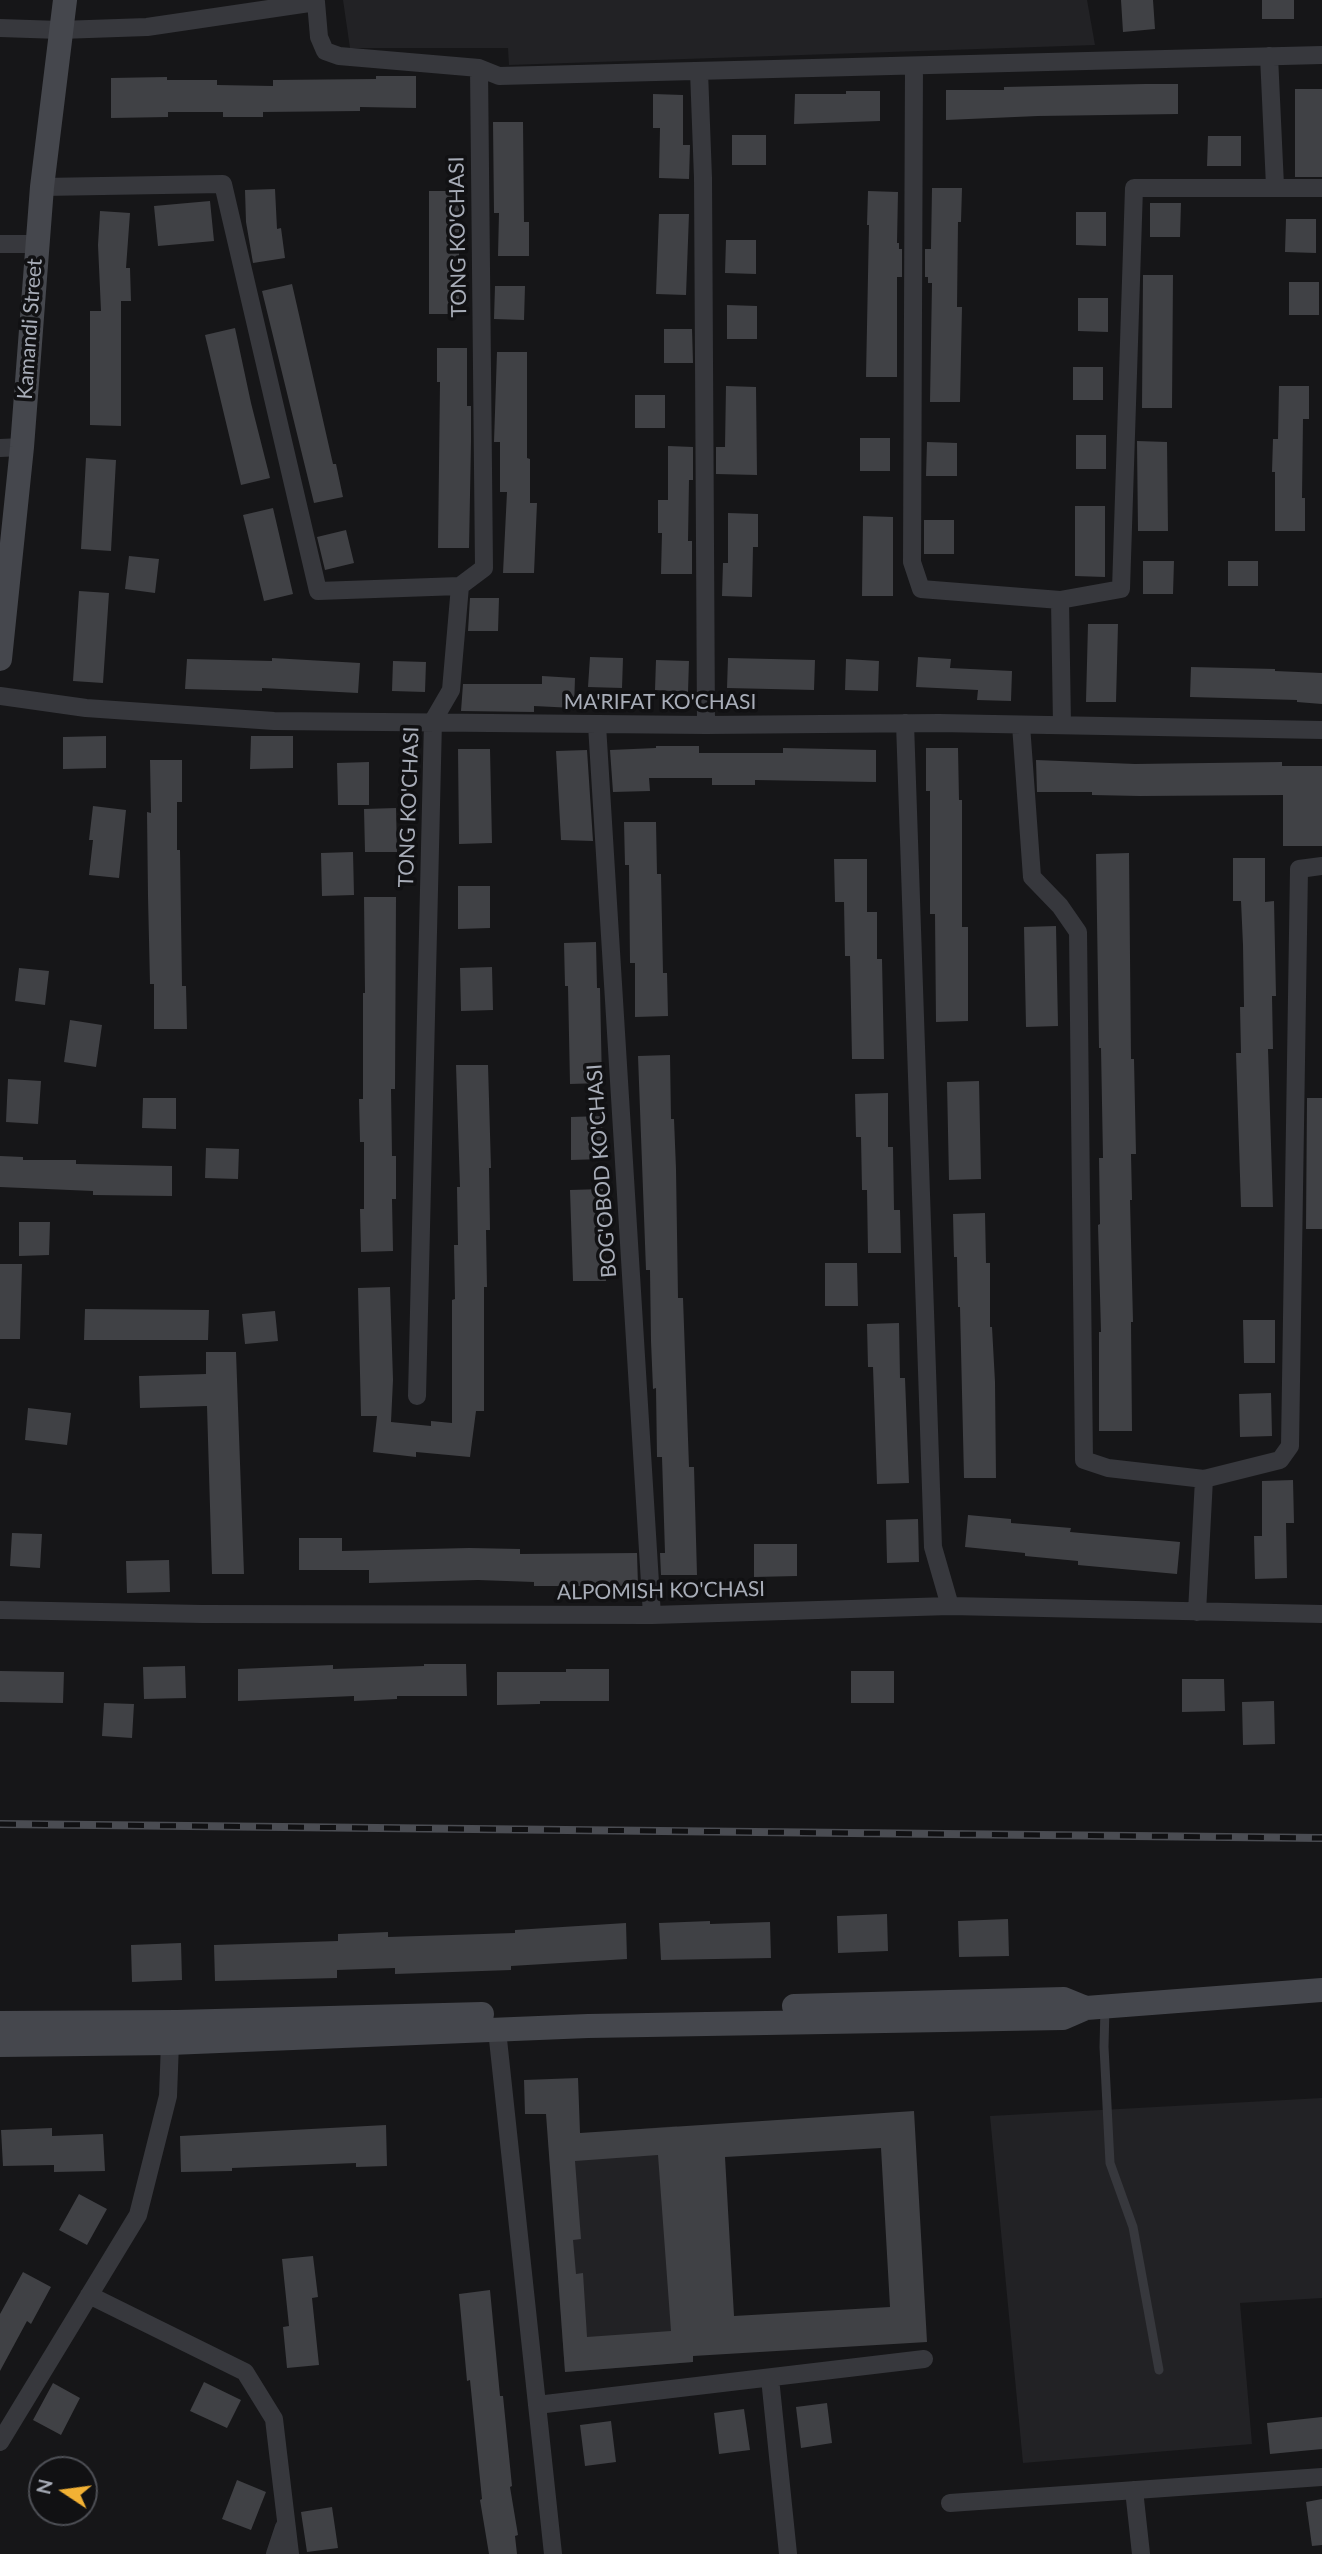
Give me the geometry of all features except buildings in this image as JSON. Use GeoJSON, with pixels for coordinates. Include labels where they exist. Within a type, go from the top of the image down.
{"type":"FeatureCollection","features":[{"type":"Feature","properties":{"kind":"main road","name":"Kamandi Street"},"geometry":{"type":"LineString","coordinates":[[0,659],[11,447],[65,0]]}},
{"type":"Feature","properties":{"kind":"main road"},"geometry":{"type":"LineString","coordinates":[[0,2045],[170,2043],[497,2030],[1063,2018],[1095,2008],[1322,1990]]}},
{"type":"Feature","properties":{"kind":"main road"},"geometry":{"type":"LineString","coordinates":[[0,2023],[177,2022],[1064,1999],[1095,2008]]}},
{"type":"Feature","properties":{"kind":"street"},"geometry":{"type":"LineString","coordinates":[[0,27],[60,30],[147,26],[316,2],[319,37],[325,51],[339,56],[479,68],[499,76],[1322,55]]}},
{"type":"Feature","properties":{"kind":"street"},"geometry":{"type":"LineString","coordinates":[[1269,56],[1275,186]]}},
{"type":"Feature","properties":{"kind":"street"},"geometry":{"type":"LineString","coordinates":[[915,66],[912,562],[921,589],[1060,600],[1121,589],[1134,188],[1322,188]]}},
{"type":"Feature","properties":{"kind":"street","name":"TONG KO'CHASI"},"geometry":{"type":"LineString","coordinates":[[417,1396],[433,722],[452,690],[460,586],[484,568],[479,68]]}},
{"type":"Feature","properties":{"kind":"street"},"geometry":{"type":"LineString","coordinates":[[699,71],[703,192],[706,726]]}},
{"type":"Feature","properties":{"kind":"street"},"geometry":{"type":"LineString","coordinates":[[42,187],[223,184],[318,591],[460,586]]}},
{"type":"Feature","properties":{"kind":"street"},"geometry":{"type":"LineString","coordinates":[[0,244],[36,244]]}},
{"type":"Feature","properties":{"kind":"street"},"geometry":{"type":"LineString","coordinates":[[1060,600],[1062,725]]}},
{"type":"Feature","properties":{"kind":"street","name":"MA'RIFAT KO'CHASI"},"geometry":{"type":"LineString","coordinates":[[0,696],[86,708],[274,721],[706,726],[905,723],[1322,730]]}},
{"type":"Feature","properties":{"kind":"street"},"geometry":{"type":"LineString","coordinates":[[905,723],[933,1547],[950,1606]]}},
{"type":"Feature","properties":{"kind":"street"},"geometry":{"type":"LineString","coordinates":[[1021,724],[1032,877],[1060,905],[1078,932],[1084,1460],[1108,1468],[1204,1479],[1280,1460],[1290,1446],[1298,869],[1322,866]]}},
{"type":"Feature","properties":{"kind":"street","name":"BOG'OBOD KO'CHASI"},"geometry":{"type":"LineString","coordinates":[[597,725],[652,1615]]}},
{"type":"Feature","properties":{"kind":"street"},"geometry":{"type":"LineString","coordinates":[[1197,1612],[1204,1479]]}},
{"type":"Feature","properties":{"kind":"street","name":"ALPOMISH KO'CHASI"},"geometry":{"type":"LineString","coordinates":[[0,1610],[202,1614],[652,1615],[950,1606],[1322,1614]]}},
{"type":"Feature","properties":{"kind":"street"},"geometry":{"type":"LineString","coordinates":[[497,2030],[553,2554]]}},
{"type":"Feature","properties":{"kind":"street"},"geometry":{"type":"LineString","coordinates":[[0,2442],[138,2215],[168,2096],[170,2043]]}},
{"type":"Feature","properties":{"kind":"street"},"geometry":{"type":"LineString","coordinates":[[89,2295],[245,2372],[274,2419],[290,2554]]}},
{"type":"Feature","properties":{"kind":"street"},"geometry":{"type":"LineString","coordinates":[[537,2405],[924,2359]]}},
{"type":"Feature","properties":{"kind":"street"},"geometry":{"type":"LineString","coordinates":[[770,2378],[788,2554]]}},
{"type":"Feature","properties":{"kind":"street"},"geometry":{"type":"LineString","coordinates":[[950,2503],[1322,2477]]}},
{"type":"Feature","properties":{"kind":"street"},"geometry":{"type":"LineString","coordinates":[[1134,2490],[1141,2554]]}},
{"type":"Feature","properties":{"kind":"street"},"geometry":{"type":"LineString","coordinates":[[275,2554],[286,2520]]}},
{"type":"Feature","properties":{"kind":"lane"},"geometry":{"type":"LineString","coordinates":[[1095,2008],[1104,2047],[1110,2162],[1133,2227],[1159,2370]]}},
{"type":"Feature","properties":{"kind":"shaded area"},"geometry":{"type":"Polygon","coordinates":[[[343,0],[1087,0],[1095,45],[509,65],[508,48],[350,48],[343,0]]]}},
{"type":"Feature","properties":{"kind":"shaded area"},"geometry":{"type":"Polygon","coordinates":[[[1322,2098],[1322,2298],[1240,2303],[1252,2444],[1023,2463],[990,2116],[1322,2098]]]}},
{"type":"Feature","properties":{"kind":"shaded area"},"geometry":{"type":"Polygon","coordinates":[[[677,2126],[693,2362],[565,2372],[548,2136],[677,2126]]]}},
{"type":"Feature","properties":{"kind":"railway"},"geometry":{"type":"LineString","coordinates":[[0,1824],[1322,1838]]}}]}
